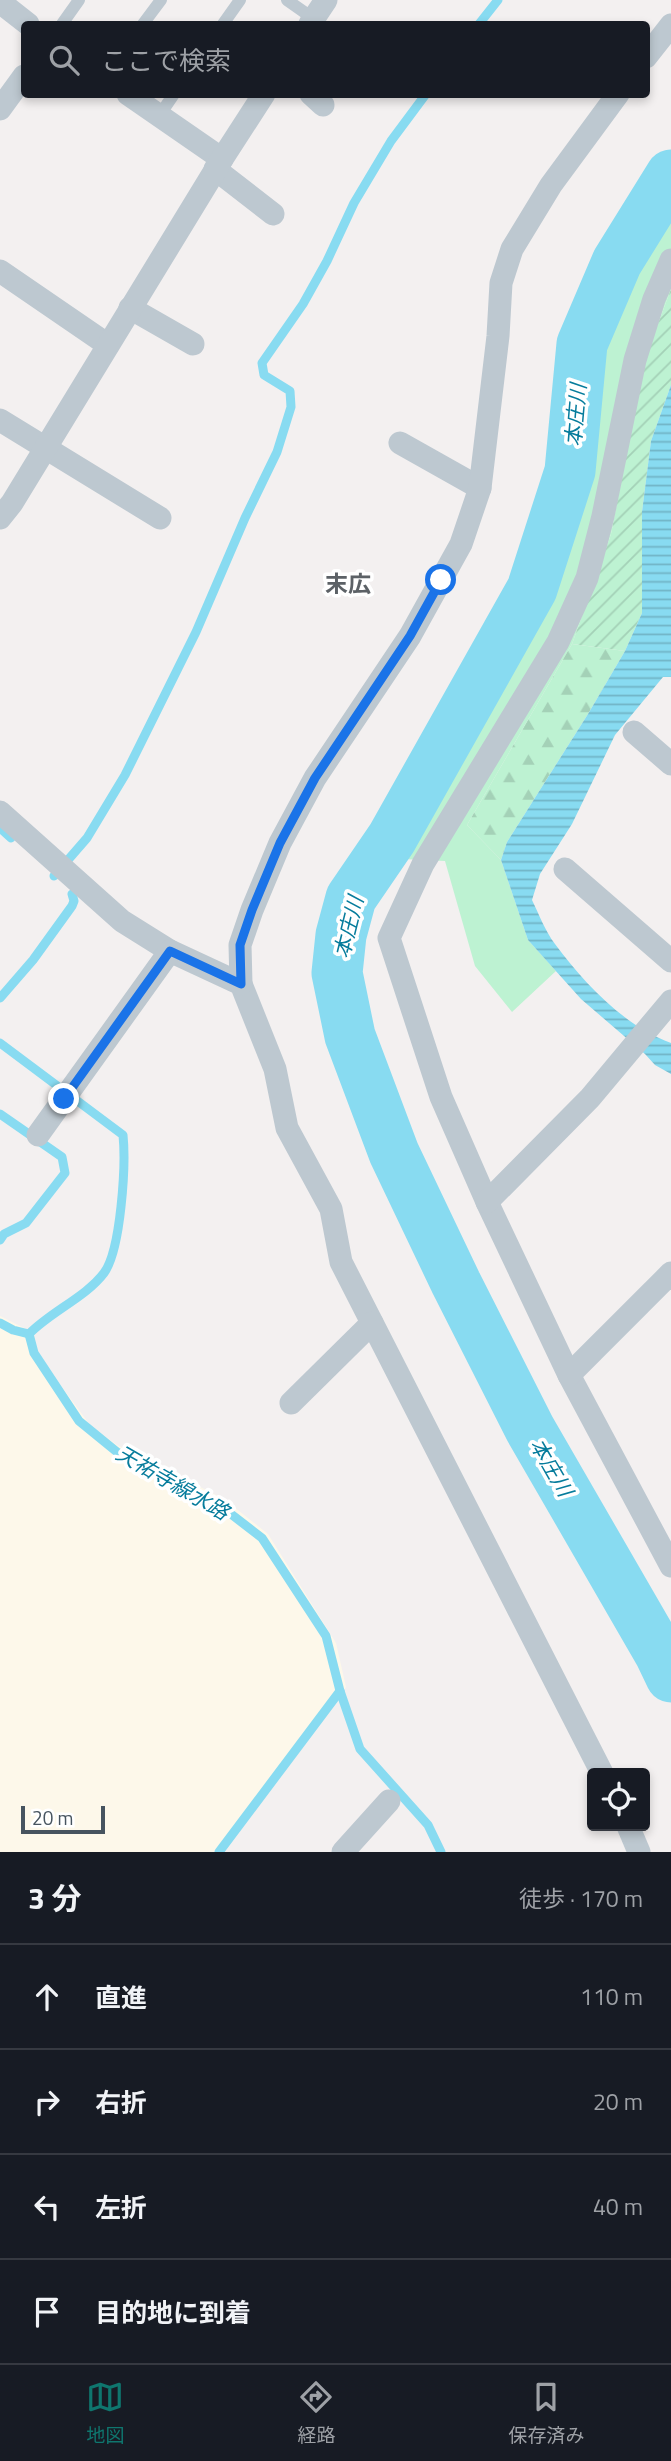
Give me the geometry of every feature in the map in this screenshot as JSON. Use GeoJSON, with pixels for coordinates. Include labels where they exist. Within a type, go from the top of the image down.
{"type":"FeatureCollection","features":[{"type":"Feature","properties":{"kind":"street"},"geometry":{"type":"LineString","coordinates":[[0,2],[24,21]]}},
{"type":"Feature","properties":{"kind":"street"},"geometry":{"type":"LineString","coordinates":[[650,52],[671,25]]}},
{"type":"Feature","properties":{"kind":"street"},"geometry":{"type":"LineString","coordinates":[[0,109],[21,80]]}},
{"type":"Feature","properties":{"kind":"street"},"geometry":{"type":"LineString","coordinates":[[134,98],[219,164],[273,214]]}},
{"type":"Feature","properties":{"kind":"street"},"geometry":{"type":"LineString","coordinates":[[2,512],[45,449],[261,98]]}},
{"type":"Feature","properties":{"kind":"street"},"geometry":{"type":"LineString","coordinates":[[599,1768],[341,1262],[331,1209],[287,1128],[275,1069],[241,984],[240,945],[280,843],[315,778],[410,636],[461,544],[480,488],[497,348],[501,283],[512,249],[551,185],[615,98]]}},
{"type":"Feature","properties":{"kind":"street"},"geometry":{"type":"LineString","coordinates":[[670,1562],[569,1375],[487,1202],[441,1097],[389,938],[423,864],[558,642],[587,578],[603,516],[635,360],[654,299],[671,260]]}},
{"type":"Feature","properties":{"kind":"street"},"geometry":{"type":"LineString","coordinates":[[0,271],[108,345]]}},
{"type":"Feature","properties":{"kind":"street"},"geometry":{"type":"LineString","coordinates":[[131,308],[193,344]]}},
{"type":"Feature","properties":{"kind":"street"},"geometry":{"type":"LineString","coordinates":[[0,420],[160,517]]}},
{"type":"Feature","properties":{"kind":"street"},"geometry":{"type":"LineString","coordinates":[[400,443],[480,488]]}},
{"type":"Feature","properties":{"kind":"street"},"geometry":{"type":"LineString","coordinates":[[635,732],[671,764]]}},
{"type":"Feature","properties":{"kind":"street"},"geometry":{"type":"LineString","coordinates":[[0,812],[122,921],[170,951],[241,984]]}},
{"type":"Feature","properties":{"kind":"street"},"geometry":{"type":"LineString","coordinates":[[565,869],[671,961]]}},
{"type":"Feature","properties":{"kind":"street"},"geometry":{"type":"LineString","coordinates":[[38,1135],[170,951]]}},
{"type":"Feature","properties":{"kind":"street"},"geometry":{"type":"LineString","coordinates":[[487,1202],[590,1098],[671,1001]]}},
{"type":"Feature","properties":{"kind":"street"},"geometry":{"type":"LineString","coordinates":[[569,1375],[671,1273]]}},
{"type":"Feature","properties":{"kind":"street"},"geometry":{"type":"LineString","coordinates":[[290,1403],[372,1323]]}},
{"type":"Feature","properties":{"kind":"street"},"geometry":{"type":"LineString","coordinates":[[343,1852],[389,1801]]}},
{"type":"Feature","properties":{"kind":"street"},"geometry":{"type":"LineString","coordinates":[[630,1831],[639,1852]]}},
{"type":"Feature","properties":{"kind":"lane"},"geometry":{"type":"LineString","coordinates":[[64,21],[79,0]]}},
{"type":"Feature","properties":{"kind":"lane"},"geometry":{"type":"LineString","coordinates":[[145,21],[161,0]]}},
{"type":"Feature","properties":{"kind":"lane"},"geometry":{"type":"LineString","coordinates":[[225,21],[240,0]]}},
{"type":"Feature","properties":{"kind":"lane"},"geometry":{"type":"LineString","coordinates":[[287,0],[317,14]]}},
{"type":"Feature","properties":{"kind":"lane"},"geometry":{"type":"LineString","coordinates":[[159,116],[171,98]]}},
{"type":"Feature","properties":{"kind":"shaded area"},"geometry":{"type":"Polygon","coordinates":[[[0,1316],[34,1333],[36,1352],[90,1425],[117,1445],[224,1499],[268,1534],[336,1643],[346,1687],[222,1852],[0,1852],[0,1316]]]}},
{"type":"Feature","properties":{"kind":"green space"},"geometry":{"type":"Polygon","coordinates":[[[671,193],[671,289],[645,358],[611,534],[572,644],[467,825],[501,860],[528,940],[556,971],[512,1012],[475,966],[445,861],[403,859],[546,587],[587,468],[594,342],[671,193]]]}},
{"type":"Feature","properties":{"kind":"green space"},"geometry":{"type":"Polygon","coordinates":[[[671,289],[671,385],[651,441],[642,512],[642,613],[625,651],[572,644],[611,534],[645,358],[671,289]]]}},
{"type":"Feature","properties":{"kind":"green space"},"geometry":{"type":"Polygon","coordinates":[[[572,644],[625,651],[507,842],[501,860],[467,825],[572,644]]]}},
{"type":"Feature","properties":{"kind":"water"},"geometry":{"type":"Polygon","coordinates":[[[671,385],[671,677],[663,677],[615,735],[572,824],[540,874],[532,900],[551,939],[592,988],[637,1026],[671,1043],[671,1074],[655,1065],[581,999],[528,940],[501,860],[507,842],[625,651],[642,613],[642,512],[651,441],[671,385]]]}},
{"type":"Feature","properties":{"kind":"waterway"},"geometry":{"type":"LineString","coordinates":[[481,21],[498,0]]}},
{"type":"Feature","properties":{"kind":"waterway"},"geometry":{"type":"LineString","coordinates":[[54,876],[87,838],[125,775],[196,632],[277,452],[291,407],[290,391],[264,375],[262,363],[303,304],[354,203],[391,141],[423,98]]}},
{"type":"Feature","properties":{"kind":"waterway","name":"本庄川"},"geometry":{"type":"LineString","coordinates":[[671,175],[617,262],[582,344],[570,471],[532,589],[392,838],[351,898],[341,935],[337,973],[350,1036],[394,1153],[530,1429],[671,1677]]}},
{"type":"Feature","properties":{"kind":"waterway","name":"天祐寺線水路"},"geometry":{"type":"LineString","coordinates":[[0,828],[11,838]]}},
{"type":"Feature","properties":{"kind":"waterway","name":"天祐寺線水路"},"geometry":{"type":"LineString","coordinates":[[0,998],[33,960],[72,906],[72,894]]}},
{"type":"Feature","properties":{"kind":"waterway","name":"天祐寺線水路"},"geometry":{"type":"LineString","coordinates":[[0,1043],[123,1135],[121,1207],[110,1262],[88,1290],[29,1334]]}},
{"type":"Feature","properties":{"kind":"waterway"},"geometry":{"type":"LineString","coordinates":[[0,1114],[62,1157],[65,1173],[26,1223],[4,1234],[0,1240]]}},
{"type":"Feature","properties":{"kind":"waterway"},"geometry":{"type":"LineString","coordinates":[[0,1323],[29,1334]]}},
{"type":"Feature","properties":{"kind":"waterway","name":"天祐寺線水路"},"geometry":{"type":"LineString","coordinates":[[29,1334],[34,1353],[79,1421],[117,1452],[218,1504],[262,1538],[326,1636],[340,1691],[360,1749],[428,1825],[441,1852]]}},
{"type":"Feature","properties":{"kind":"waterway","name":"天祐寺線水路"},"geometry":{"type":"LineString","coordinates":[[219,1852],[340,1691]]}},
{"type":"Feature","properties":{"kind":"district","name":"末広"},"geometry":{"type":"Point","coordinates":[348,583]}},
{"type":"Feature","properties":{"kind":"route"},"geometry":{"type":"LineString","coordinates":[[64,1099],[170,951],[241,984],[240,945],[280,843],[315,778],[410,636],[441,580]]}}]}
